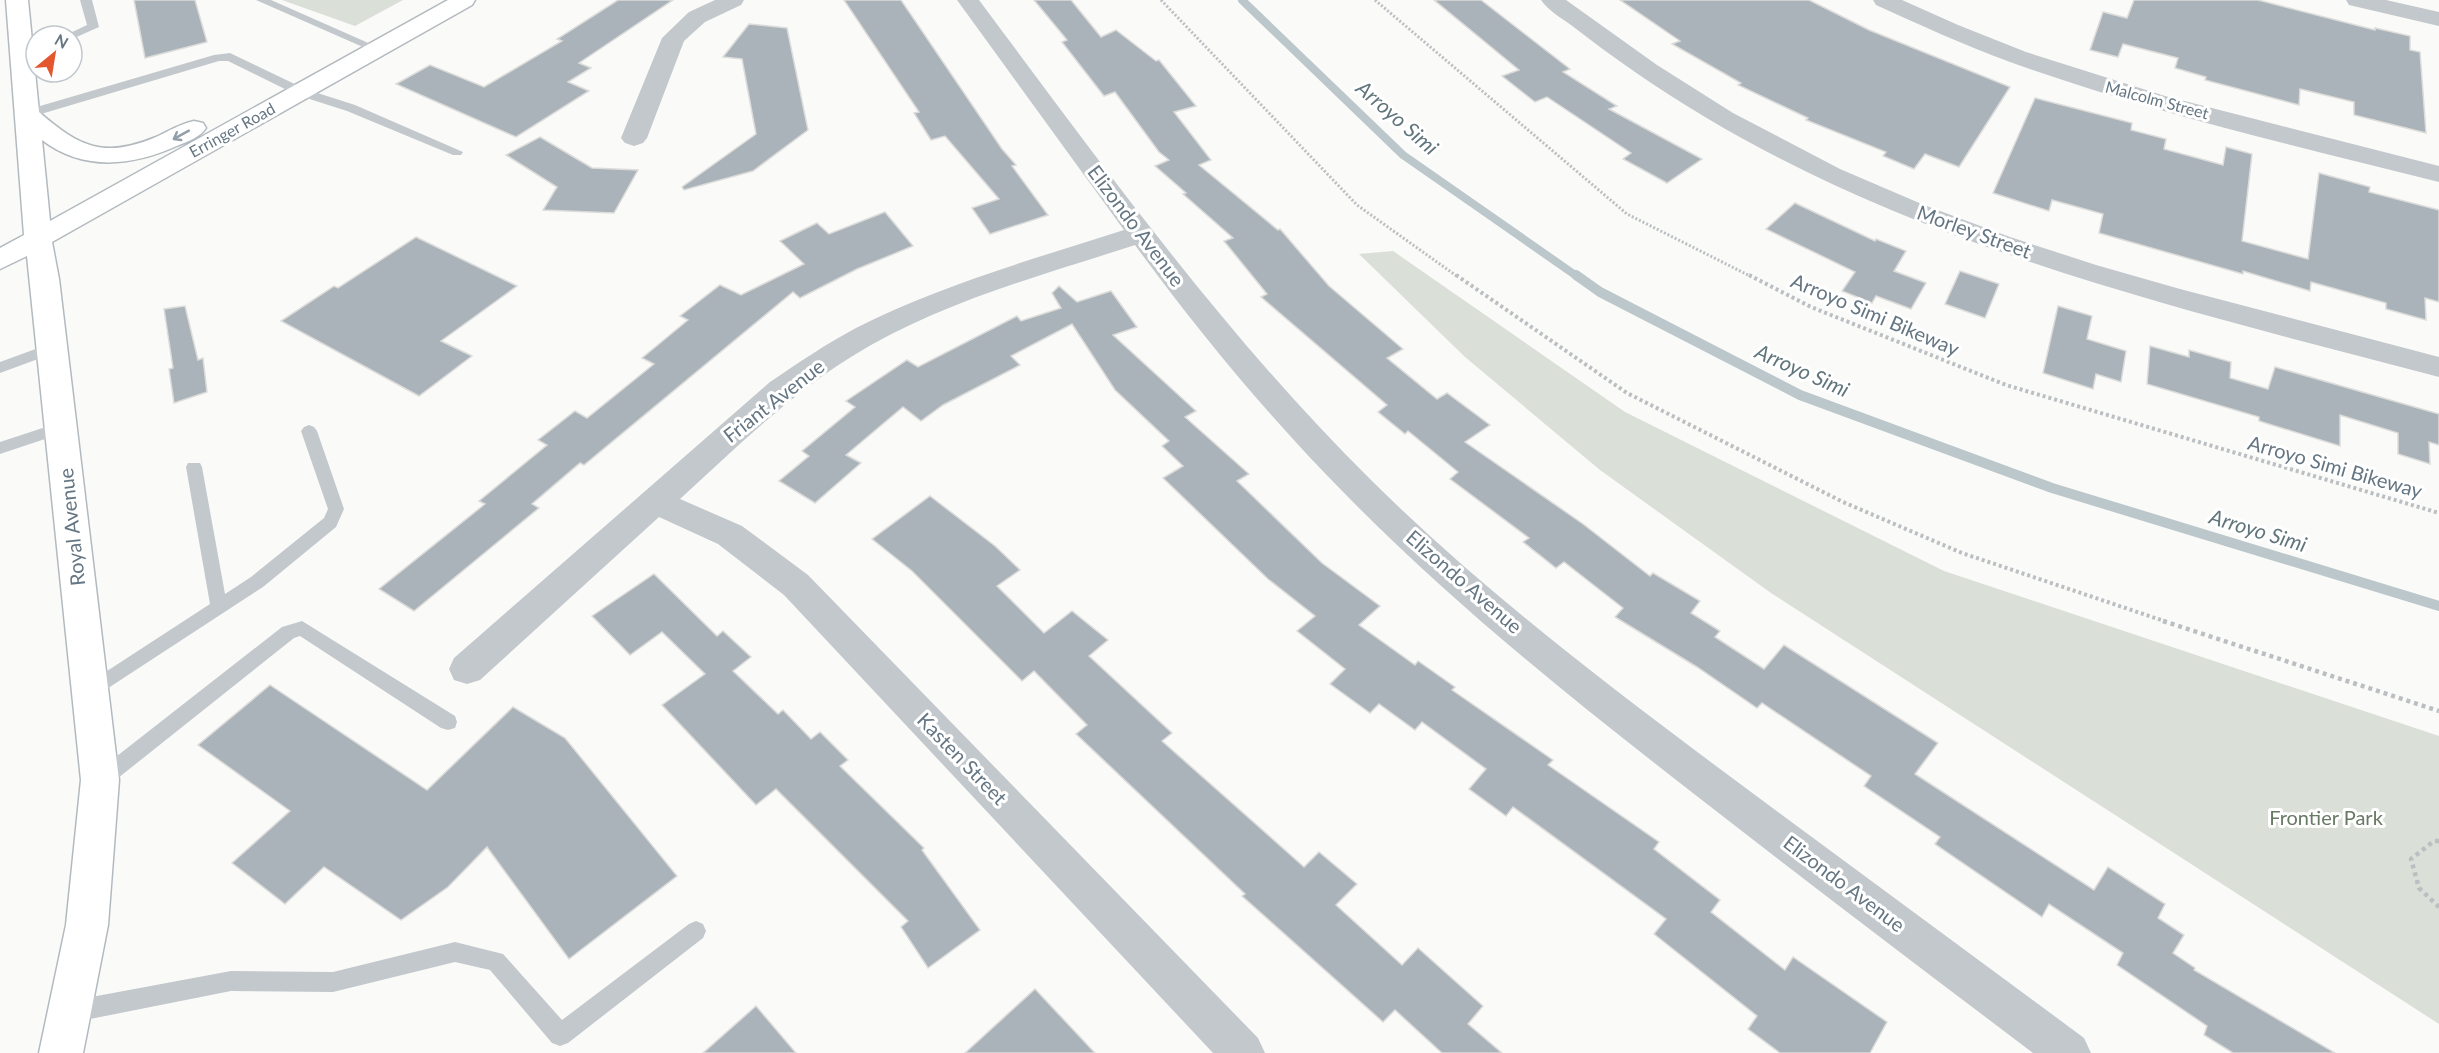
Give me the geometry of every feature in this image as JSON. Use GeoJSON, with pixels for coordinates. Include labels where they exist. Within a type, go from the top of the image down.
{"type":"FeatureCollection","features":[{"type":"Feature","properties":{"kind":"main road","name":"Royal Avenue"},"geometry":{"type":"LineString","coordinates":[[16,0],[24,32]]}},
{"type":"Feature","properties":{"kind":"main road"},"geometry":{"type":"LineString","coordinates":[[27,114],[64,144],[88,155],[120,155],[148,150],[166,143],[415,5],[436,0]]}},
{"type":"Feature","properties":{"kind":"main road","name":"Erringer Road"},"geometry":{"type":"LineString","coordinates":[[0,260],[464,0]]}},
{"type":"Feature","properties":{"kind":"main road","name":"Royal Avenue"},"geometry":{"type":"LineString","coordinates":[[27,84],[27,114],[38,239],[45,279],[100,780],[87,925],[61,1053]]}},
{"type":"Feature","properties":{"kind":"street"},"geometry":{"type":"LineString","coordinates":[[634,138],[674,38],[698,17],[733,0]]}},
{"type":"Feature","properties":{"kind":"street","name":"Elizondo Avenue"},"geometry":{"type":"LineString","coordinates":[[968,0],[1211,326],[1278,404],[1363,492],[1476,597],[1664,749],[2069,1053]]}},
{"type":"Feature","properties":{"kind":"street","name":"Morley Street"},"geometry":{"type":"LineString","coordinates":[[1552,0],[1651,74],[1750,134],[1857,186],[1977,235],[2115,281],[2439,367]]}},
{"type":"Feature","properties":{"kind":"street","name":"Malcolm Street"},"geometry":{"type":"LineString","coordinates":[[1884,0],[1999,51],[2064,73],[2439,174]]}},
{"type":"Feature","properties":{"kind":"street"},"geometry":{"type":"LineString","coordinates":[[2357,0],[2439,19]]}},
{"type":"Feature","properties":{"kind":"street","name":"Friant Avenue"},"geometry":{"type":"LineString","coordinates":[[467,669],[782,390],[827,358],[877,330],[974,288],[1141,234]]}},
{"type":"Feature","properties":{"kind":"street","name":"Kasten Street"},"geometry":{"type":"LineString","coordinates":[[654,501],[730,535],[796,585],[1243,1053]]}},
{"type":"Feature","properties":{"kind":"lane"},"geometry":{"type":"LineString","coordinates":[[84,31],[93,27],[86,0]]}},
{"type":"Feature","properties":{"kind":"lane"},"geometry":{"type":"LineString","coordinates":[[262,0],[376,49]]}},
{"type":"Feature","properties":{"kind":"lane"},"geometry":{"type":"LineString","coordinates":[[27,114],[218,57],[230,57],[301,92],[351,108],[457,152]]}},
{"type":"Feature","properties":{"kind":"lane"},"geometry":{"type":"LineString","coordinates":[[0,368],[51,348]]}},
{"type":"Feature","properties":{"kind":"lane"},"geometry":{"type":"LineString","coordinates":[[0,448],[62,428]]}},
{"type":"Feature","properties":{"kind":"lane"},"geometry":{"type":"LineString","coordinates":[[90,691],[257,582],[330,522],[336,509],[309,431]]}},
{"type":"Feature","properties":{"kind":"lane"},"geometry":{"type":"LineString","coordinates":[[194,467],[219,607]]}},
{"type":"Feature","properties":{"kind":"lane"},"geometry":{"type":"LineString","coordinates":[[100,780],[288,632],[302,628],[448,722]]}},
{"type":"Feature","properties":{"kind":"lane"},"geometry":{"type":"LineString","coordinates":[[69,1012],[231,981],[333,982],[455,952],[496,961],[560,1035],[696,931]]}},
{"type":"Feature","properties":{"kind":"path"},"geometry":{"type":"LineString","coordinates":[[1161,0],[1357,205],[1515,318],[1627,393],[1843,502],[1962,553],[2439,711]]}},
{"type":"Feature","properties":{"kind":"path","name":"Arroyo Simi Bikeway"},"geometry":{"type":"LineString","coordinates":[[1375,0],[1627,214],[1811,307],[2006,386],[2439,513]]}},
{"type":"Feature","properties":{"kind":"path"},"geometry":{"type":"LineString","coordinates":[[2439,841],[2434,841],[2411,859],[2419,888],[2439,907]]}},
{"type":"Feature","properties":{"kind":"green space"},"geometry":{"type":"Polygon","coordinates":[[[282,0],[403,0],[355,26],[282,0]]]}},
{"type":"Feature","properties":{"kind":"green space","name":"Frontier Park"},"geometry":{"type":"Polygon","coordinates":[[[1393,251],[1625,412],[1944,571],[2439,736],[2439,1024],[1771,593],[1600,470],[1465,357],[1359,254],[1393,251]]]}},
{"type":"Feature","properties":{"kind":"building"},"geometry":{"type":"Polygon","coordinates":[[[134,0],[195,0],[207,42],[145,58],[134,0]]]}},
{"type":"Feature","properties":{"kind":"building"},"geometry":{"type":"Polygon","coordinates":[[[618,0],[673,0],[579,63],[591,68],[568,82],[589,91],[516,137],[396,84],[430,65],[484,87],[562,41],[557,39],[618,0]]]}},
{"type":"Feature","properties":{"kind":"building"},"geometry":{"type":"Polygon","coordinates":[[[844,0],[901,0],[1002,149],[1016,165],[1012,166],[1048,215],[990,234],[972,208],[999,199],[945,136],[931,140],[914,113],[919,112],[844,0]]]}},
{"type":"Feature","properties":{"kind":"building"},"geometry":{"type":"Polygon","coordinates":[[[1034,0],[1071,0],[1101,37],[1116,30],[1156,61],[1159,60],[1196,106],[1174,112],[1211,160],[1199,165],[1278,230],[1280,229],[1329,286],[1403,349],[1387,358],[1437,399],[1447,393],[1490,425],[1465,442],[1583,524],[1650,576],[1653,573],[1700,601],[1691,613],[1720,631],[1715,637],[1764,669],[1784,645],[1938,743],[1915,774],[2094,890],[2108,867],[2165,904],[2158,918],[2184,935],[2173,953],[2195,968],[2194,970],[2335,1053],[2233,1053],[2204,1035],[2207,1026],[2117,965],[2123,953],[2049,904],[2042,917],[1935,844],[1940,837],[1864,786],[1871,776],[1762,703],[1757,708],[1697,667],[1615,617],[1623,608],[1564,562],[1556,568],[1523,542],[1529,538],[1450,479],[1458,472],[1408,431],[1405,434],[1378,412],[1387,405],[1261,297],[1267,294],[1224,241],[1233,238],[1155,166],[1169,160],[1159,152],[1115,92],[1104,96],[1062,42],[1067,40],[1034,0]]]}},
{"type":"Feature","properties":{"kind":"building"},"geometry":{"type":"Polygon","coordinates":[[[1434,0],[1481,0],[1570,69],[1563,72],[1617,106],[1609,109],[1702,159],[1667,183],[1623,159],[1631,153],[1547,97],[1535,102],[1502,76],[1519,70],[1434,0]]]}},
{"type":"Feature","properties":{"kind":"building"},"geometry":{"type":"Polygon","coordinates":[[[1620,0],[1809,0],[1869,30],[2010,87],[1959,167],[1925,154],[1914,169],[1883,156],[1886,152],[1806,120],[1808,118],[1738,85],[1741,83],[1672,44],[1680,41],[1620,0]]]}},
{"type":"Feature","properties":{"kind":"building"},"geometry":{"type":"Polygon","coordinates":[[[2134,0],[2258,0],[2375,30],[2375,28],[2410,36],[2410,50],[2420,52],[2426,133],[2354,115],[2354,102],[2300,89],[2299,105],[2205,80],[2206,77],[2175,68],[2178,58],[2123,44],[2118,57],[2090,50],[2103,12],[2127,18],[2134,0]]]}},
{"type":"Feature","properties":{"kind":"building"},"geometry":{"type":"Polygon","coordinates":[[[749,24],[787,28],[808,130],[753,171],[684,190],[682,187],[756,134],[742,59],[723,57],[749,24]]]}},
{"type":"Feature","properties":{"kind":"building"},"geometry":{"type":"Polygon","coordinates":[[[2035,98],[2132,123],[2131,130],[2166,139],[2164,149],[2223,165],[2226,147],[2252,154],[2242,241],[2308,259],[2319,173],[2370,187],[2369,192],[2439,210],[2439,302],[2425,298],[2426,320],[2386,309],[2386,303],[2311,282],[2310,291],[2099,233],[2103,214],[2052,200],[2049,211],[1993,193],[2035,98]]]}},
{"type":"Feature","properties":{"kind":"building"},"geometry":{"type":"Polygon","coordinates":[[[540,137],[592,168],[638,170],[614,213],[543,210],[557,187],[506,155],[540,137]]]}},
{"type":"Feature","properties":{"kind":"building"},"geometry":{"type":"Polygon","coordinates":[[[1795,203],[1875,241],[1876,239],[1906,251],[1894,271],[1926,283],[1911,309],[1876,296],[1872,303],[1842,291],[1855,272],[1766,229],[1795,203]]]}},
{"type":"Feature","properties":{"kind":"building"},"geometry":{"type":"Polygon","coordinates":[[[885,212],[913,246],[857,269],[800,298],[793,292],[584,465],[580,463],[532,504],[539,508],[414,611],[379,589],[485,504],[479,501],[547,445],[538,440],[575,411],[587,418],[654,364],[642,358],[688,320],[680,316],[720,285],[741,295],[804,264],[780,241],[817,223],[829,234],[885,212]]]}},
{"type":"Feature","properties":{"kind":"building"},"geometry":{"type":"Polygon","coordinates":[[[416,237],[517,286],[441,341],[472,356],[419,396],[281,321],[334,286],[338,288],[416,237]]]}},
{"type":"Feature","properties":{"kind":"building"},"geometry":{"type":"Polygon","coordinates":[[[1960,271],[1999,284],[1985,318],[1945,304],[1960,271]]]}},
{"type":"Feature","properties":{"kind":"building"},"geometry":{"type":"Polygon","coordinates":[[[1059,286],[1077,302],[1111,291],[1137,327],[1113,335],[1196,411],[1185,417],[1249,474],[1237,481],[1322,563],[1380,606],[1359,625],[1415,665],[1418,661],[1455,687],[1452,690],[1553,760],[1548,765],[1659,842],[1654,849],[1720,900],[1711,912],[1785,970],[1793,957],[1887,1022],[1870,1053],[1780,1053],[1748,1029],[1757,1016],[1654,934],[1666,919],[1513,807],[1506,816],[1469,789],[1486,769],[1422,722],[1415,730],[1379,704],[1370,713],[1330,684],[1345,669],[1297,631],[1315,616],[1268,579],[1163,478],[1183,466],[1162,446],[1169,441],[1115,390],[1072,324],[1011,356],[1020,365],[943,405],[921,421],[903,407],[846,455],[861,463],[815,503],[779,481],[809,456],[802,451],[855,407],[846,401],[907,360],[918,367],[1017,316],[1021,321],[1061,308],[1052,293],[1059,286]]]}},
{"type":"Feature","properties":{"kind":"building"},"geometry":{"type":"Polygon","coordinates":[[[185,306],[198,360],[203,358],[207,392],[174,403],[169,369],[173,368],[164,309],[185,306]]]}},
{"type":"Feature","properties":{"kind":"building"},"geometry":{"type":"Polygon","coordinates":[[[2058,306],[2092,316],[2087,339],[2126,351],[2121,382],[2096,374],[2093,389],[2043,373],[2058,306]]]}},
{"type":"Feature","properties":{"kind":"building"},"geometry":{"type":"Polygon","coordinates":[[[2150,346],[2189,357],[2189,350],[2231,362],[2230,378],[2268,389],[2275,367],[2439,414],[2439,445],[2429,442],[2430,464],[2398,454],[2398,433],[2340,415],[2340,446],[2259,421],[2259,417],[2147,384],[2150,346]]]}},
{"type":"Feature","properties":{"kind":"building"},"geometry":{"type":"Polygon","coordinates":[[[930,496],[995,546],[1020,570],[997,586],[1044,633],[1072,611],[1108,640],[1089,656],[1172,733],[1162,741],[1304,867],[1319,852],[1357,884],[1336,905],[1402,965],[1418,948],[1483,1006],[1468,1024],[1502,1053],[1442,1053],[1395,1010],[1383,1022],[1242,896],[1245,894],[1076,734],[1087,725],[1034,671],[1022,681],[912,571],[872,539],[930,496]]]}},
{"type":"Feature","properties":{"kind":"building"},"geometry":{"type":"Polygon","coordinates":[[[654,574],[717,636],[723,631],[751,657],[733,671],[778,714],[783,710],[811,739],[820,732],[848,760],[840,766],[924,848],[922,850],[980,930],[928,968],[901,927],[908,921],[776,789],[756,805],[662,705],[705,674],[662,632],[630,655],[592,616],[654,574]]]}},
{"type":"Feature","properties":{"kind":"building"},"geometry":{"type":"Polygon","coordinates":[[[270,685],[427,790],[513,707],[565,738],[677,876],[569,959],[487,847],[448,887],[401,920],[324,867],[285,904],[232,863],[290,811],[198,745],[270,685]]]}},
{"type":"Feature","properties":{"kind":"building"},"geometry":{"type":"Polygon","coordinates":[[[1035,989],[1095,1053],[965,1053],[1035,989]]]}},
{"type":"Feature","properties":{"kind":"building"},"geometry":{"type":"Polygon","coordinates":[[[756,1006],[796,1053],[703,1053],[756,1006]]]}},
{"type":"Feature","properties":{"kind":"waterway","name":"Arroyo Simi"},"geometry":{"type":"LineString","coordinates":[[1242,0],[1403,155],[1578,277]]}},
{"type":"Feature","properties":{"kind":"waterway","name":"Arroyo Simi"},"geometry":{"type":"LineString","coordinates":[[1576,275],[1600,292],[1800,395],[2052,488],[2439,606]]}}]}
